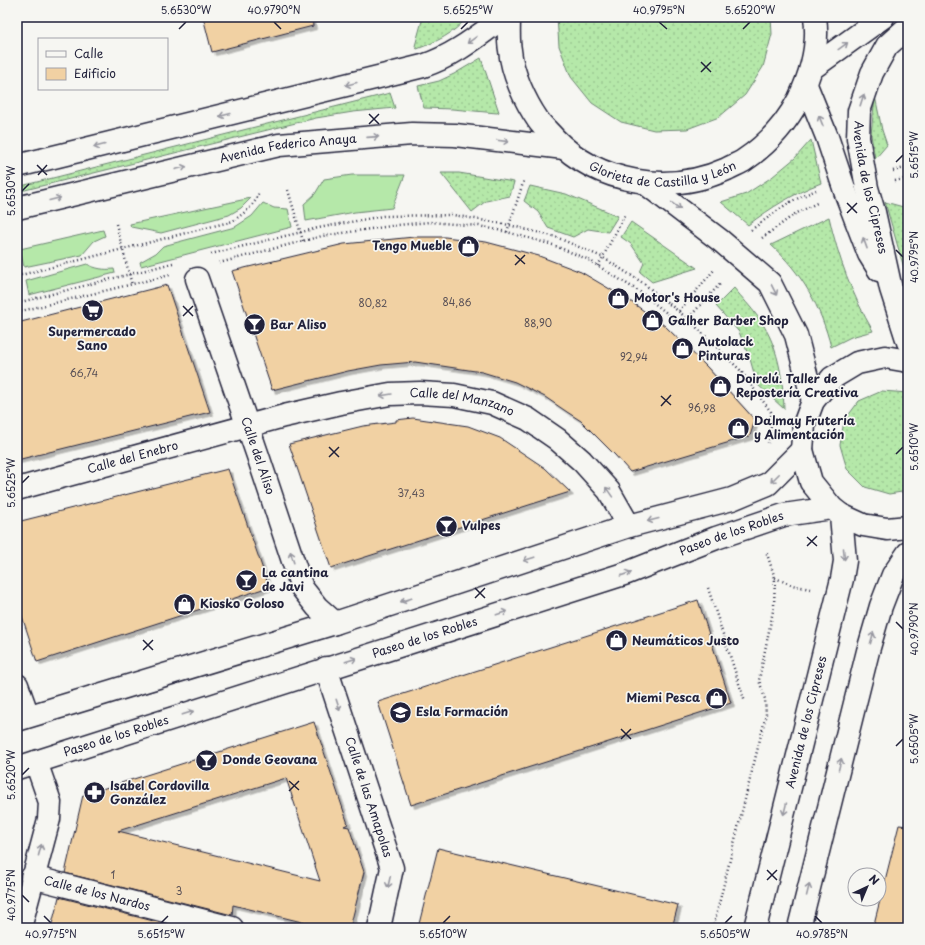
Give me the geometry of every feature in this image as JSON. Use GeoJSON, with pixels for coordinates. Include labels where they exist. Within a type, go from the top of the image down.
{"type":"FeatureCollection","features":[{"type":"Feature","properties":{"kind":"main road"},"geometry":{"type":"LineString","coordinates":[[17,166],[423,66],[439,61],[456,52],[504,17]]}},
{"type":"Feature","properties":{"kind":"main road","name":"Glorieta de Castilla y León"},"geometry":{"type":"LineString","coordinates":[[509,17],[510,51],[520,87],[538,121],[564,148],[588,165],[616,176],[645,183],[678,183],[712,176],[742,162],[769,141],[790,115],[809,77],[816,45],[816,17]]}},
{"type":"Feature","properties":{"kind":"main road"},"geometry":{"type":"LineString","coordinates":[[809,77],[883,17]]}},
{"type":"Feature","properties":{"kind":"main road","name":"Avenida de los Cipreses"},"geometry":{"type":"LineString","coordinates":[[908,27],[887,46],[872,73],[859,111],[858,138],[867,188],[874,212],[891,289],[908,342]]}},
{"type":"Feature","properties":{"kind":"main road","name":"Avenida de los Cipreses"},"geometry":{"type":"LineString","coordinates":[[809,77],[846,194],[869,254],[891,289]]}},
{"type":"Feature","properties":{"kind":"main road","name":"Avenida Federico Anaya"},"geometry":{"type":"LineString","coordinates":[[17,208],[279,145],[412,134],[455,135],[564,148]]}},
{"type":"Feature","properties":{"kind":"main road"},"geometry":{"type":"LineString","coordinates":[[645,183],[721,241],[770,283],[796,335],[813,400]]}},
{"type":"Feature","properties":{"kind":"main road","name":"Calle del Aliso"},"geometry":{"type":"LineString","coordinates":[[197,279],[302,588],[317,607],[335,623]]}},
{"type":"Feature","properties":{"kind":"main road"},"geometry":{"type":"LineString","coordinates":[[908,360],[886,357],[857,363],[832,378],[813,400],[804,425],[802,450],[811,482],[836,512],[863,525],[887,530],[908,527]]}},
{"type":"Feature","properties":{"kind":"main road","name":"Calle del Manzano"},"geometry":{"type":"LineString","coordinates":[[248,427],[284,416],[390,394],[420,393],[454,396],[492,403],[528,419],[556,439],[582,461],[609,491],[628,526]]}},
{"type":"Feature","properties":{"kind":"main road","name":"Calle del Enebro"},"geometry":{"type":"LineString","coordinates":[[17,489],[248,427]]}},
{"type":"Feature","properties":{"kind":"main road"},"geometry":{"type":"LineString","coordinates":[[17,685],[23,718],[335,623],[628,526],[732,500],[768,484],[802,450]]}},
{"type":"Feature","properties":{"kind":"main road","name":"Avenida de los Cipreses"},"geometry":{"type":"LineString","coordinates":[[755,928],[842,579],[845,562],[836,512]]}},
{"type":"Feature","properties":{"kind":"main road","name":"Paseo de los Robles"},"geometry":{"type":"LineString","coordinates":[[27,765],[326,668],[627,573],[716,538],[784,515],[836,512]]}},
{"type":"Feature","properties":{"kind":"main road"},"geometry":{"type":"LineString","coordinates":[[799,928],[866,658],[881,606],[893,575],[908,553]]}},
{"type":"Feature","properties":{"kind":"main road","name":"Calle de las Amapolas"},"geometry":{"type":"LineString","coordinates":[[326,668],[392,868],[379,928]]}},
{"type":"Feature","properties":{"kind":"main road"},"geometry":{"type":"LineString","coordinates":[[20,928],[32,877],[49,818],[50,802],[27,765]]}},
{"type":"Feature","properties":{"kind":"main road","name":"Calle de los Nardos"},"geometry":{"type":"LineString","coordinates":[[32,877],[232,928]]}},
{"type":"Feature","properties":{"kind":"path"},"geometry":{"type":"LineString","coordinates":[[506,232],[524,180]]}},
{"type":"Feature","properties":{"kind":"path"},"geometry":{"type":"LineString","coordinates":[[752,229],[788,203],[822,188]]}},
{"type":"Feature","properties":{"kind":"path"},"geometry":{"type":"LineString","coordinates":[[288,190],[303,241]]}},
{"type":"Feature","properties":{"kind":"path"},"geometry":{"type":"LineString","coordinates":[[17,276],[233,221],[256,202],[259,193]]}},
{"type":"Feature","properties":{"kind":"path"},"geometry":{"type":"LineString","coordinates":[[762,238],[795,214],[825,200]]}},
{"type":"Feature","properties":{"kind":"path"},"geometry":{"type":"LineString","coordinates":[[598,266],[626,213]]}},
{"type":"Feature","properties":{"kind":"path"},"geometry":{"type":"LineString","coordinates":[[206,255],[300,232],[391,216],[454,215],[509,225],[556,237],[602,257],[643,283],[688,318],[740,370],[772,412],[771,432],[767,446]]}},
{"type":"Feature","properties":{"kind":"path"},"geometry":{"type":"LineString","coordinates":[[223,262],[303,241],[337,234],[430,222],[478,226],[553,245],[587,259],[640,292],[682,325],[720,284]]}},
{"type":"Feature","properties":{"kind":"path"},"geometry":{"type":"LineString","coordinates":[[116,224],[132,285]]}},
{"type":"Feature","properties":{"kind":"path"},"geometry":{"type":"LineString","coordinates":[[18,303],[177,262]]}},
{"type":"Feature","properties":{"kind":"path"},"geometry":{"type":"LineString","coordinates":[[679,311],[714,270]]}},
{"type":"Feature","properties":{"kind":"path"},"geometry":{"type":"LineString","coordinates":[[17,296],[19,312],[167,276]]}},
{"type":"Feature","properties":{"kind":"path"},"geometry":{"type":"LineString","coordinates":[[713,928],[766,715],[765,700],[760,680],[774,606],[775,578],[759,524]]}},
{"type":"Feature","properties":{"kind":"path"},"geometry":{"type":"LineString","coordinates":[[708,588],[745,702]]}},
{"type":"Feature","properties":{"kind":"green space"},"geometry":{"type":"Polygon","coordinates":[[[423,17],[467,17],[462,23],[444,37],[417,49],[415,46],[423,17]]]}},
{"type":"Feature","properties":{"kind":"green space"},"geometry":{"type":"Polygon","coordinates":[[[557,17],[771,17],[772,34],[763,67],[745,95],[719,117],[687,129],[654,130],[621,122],[592,103],[571,77],[559,46],[557,17]]]}},
{"type":"Feature","properties":{"kind":"green space"},"geometry":{"type":"Polygon","coordinates":[[[481,58],[499,112],[424,108],[418,86],[439,81],[481,58]]]}},
{"type":"Feature","properties":{"kind":"green space"},"geometry":{"type":"Polygon","coordinates":[[[390,93],[395,108],[353,112],[316,118],[17,192],[17,187],[390,93]]]}},
{"type":"Feature","properties":{"kind":"green space"},"geometry":{"type":"Polygon","coordinates":[[[875,96],[882,130],[887,145],[875,159],[871,135],[875,96]]]}},
{"type":"Feature","properties":{"kind":"green space"},"geometry":{"type":"Polygon","coordinates":[[[811,140],[821,183],[783,201],[748,225],[721,202],[746,194],[772,177],[795,158],[811,140]]]}},
{"type":"Feature","properties":{"kind":"green space"},"geometry":{"type":"Polygon","coordinates":[[[441,173],[459,173],[514,182],[510,196],[486,201],[472,212],[441,173]]]}},
{"type":"Feature","properties":{"kind":"green space"},"geometry":{"type":"Polygon","coordinates":[[[352,175],[405,175],[392,208],[355,212],[306,221],[304,204],[315,194],[324,179],[352,175]]]}},
{"type":"Feature","properties":{"kind":"green space"},"geometry":{"type":"Polygon","coordinates":[[[530,186],[566,194],[618,216],[608,232],[588,229],[573,237],[548,228],[538,212],[524,201],[530,186]]]}},
{"type":"Feature","properties":{"kind":"green space"},"geometry":{"type":"Polygon","coordinates":[[[251,198],[241,208],[229,215],[161,233],[131,227],[130,224],[251,198]]]}},
{"type":"Feature","properties":{"kind":"green space"},"geometry":{"type":"Polygon","coordinates":[[[885,202],[907,208],[908,276],[904,268],[885,202]]]}},
{"type":"Feature","properties":{"kind":"green space"},"geometry":{"type":"Polygon","coordinates":[[[263,203],[274,208],[288,209],[292,227],[141,266],[140,262],[156,253],[163,246],[235,227],[252,216],[263,203]]]}},
{"type":"Feature","properties":{"kind":"green space"},"geometry":{"type":"Polygon","coordinates":[[[829,217],[846,276],[873,331],[851,337],[831,347],[822,318],[809,292],[792,267],[771,245],[829,217]]]}},
{"type":"Feature","properties":{"kind":"green space"},"geometry":{"type":"Polygon","coordinates":[[[631,222],[697,268],[652,282],[640,272],[644,263],[631,244],[621,237],[631,222]]]}},
{"type":"Feature","properties":{"kind":"green space"},"geometry":{"type":"Polygon","coordinates":[[[103,230],[105,236],[94,241],[82,255],[24,267],[20,249],[103,230]]]}},
{"type":"Feature","properties":{"kind":"green space"},"geometry":{"type":"Polygon","coordinates":[[[87,264],[100,269],[114,269],[115,273],[29,295],[26,281],[87,264]]]}},
{"type":"Feature","properties":{"kind":"green space"},"geometry":{"type":"Polygon","coordinates":[[[734,288],[765,327],[775,350],[781,373],[784,409],[757,384],[750,359],[739,332],[716,306],[734,288]]]}},
{"type":"Feature","properties":{"kind":"green space"},"geometry":{"type":"Polygon","coordinates":[[[882,391],[908,393],[908,491],[889,494],[865,487],[847,469],[840,445],[844,421],[859,401],[882,391]]]}},
{"type":"Feature","properties":{"kind":"building"},"geometry":{"type":"Polygon","coordinates":[[[203,17],[312,17],[313,26],[212,52],[203,17]]]}},
{"type":"Feature","properties":{"kind":"building"},"geometry":{"type":"Polygon","coordinates":[[[414,237],[445,237],[486,242],[539,256],[581,272],[630,301],[665,326],[707,367],[755,420],[750,436],[630,472],[581,421],[545,397],[515,382],[482,372],[415,362],[381,365],[348,371],[272,390],[232,271],[344,244],[414,237]]]}},
{"type":"Feature","properties":{"kind":"building"},"geometry":{"type":"Polygon","coordinates":[[[167,285],[210,412],[17,460],[17,323],[167,285]]]}},
{"type":"Feature","properties":{"kind":"building"},"geometry":{"type":"Polygon","coordinates":[[[413,418],[468,426],[500,438],[545,468],[570,492],[331,568],[289,444],[363,426],[396,422],[396,420],[413,418]]]}},
{"type":"Feature","properties":{"kind":"building"},"geometry":{"type":"Polygon","coordinates":[[[228,469],[269,587],[37,662],[17,601],[17,522],[228,469]]]}},
{"type":"Feature","properties":{"kind":"building"},"geometry":{"type":"Polygon","coordinates":[[[698,600],[731,703],[411,805],[378,702],[698,600]]]}},
{"type":"Feature","properties":{"kind":"building"},"geometry":{"type":"Polygon","coordinates":[[[314,722],[348,824],[344,826],[349,827],[364,872],[350,928],[326,928],[233,905],[232,915],[65,873],[83,795],[314,722]],[[286,778],[118,831],[320,881],[286,778]]]}},
{"type":"Feature","properties":{"kind":"building"},"geometry":{"type":"Polygon","coordinates":[[[899,825],[908,826],[908,928],[873,928],[878,907],[887,907],[887,873],[899,825]]]}},
{"type":"Feature","properties":{"kind":"building"},"geometry":{"type":"Polygon","coordinates":[[[438,848],[678,905],[672,928],[418,928],[438,848]]]}},
{"type":"Feature","properties":{"kind":"building"},"geometry":{"type":"Polygon","coordinates":[[[59,897],[181,928],[51,928],[59,897]]]}},
{"type":"Feature","properties":{"kind":"place","name":"Tengo Mueble"},"geometry":{"type":"Point","coordinates":[468,246]}},
{"type":"Feature","properties":{"kind":"place","name":"Motor's House"},"geometry":{"type":"Point","coordinates":[618,298]}},
{"type":"Feature","properties":{"kind":"place","name":"Supermercado Sano"},"geometry":{"type":"Point","coordinates":[92,311]}},
{"type":"Feature","properties":{"kind":"place","name":"Galher Barber Shop"},"geometry":{"type":"Point","coordinates":[653,321]}},
{"type":"Feature","properties":{"kind":"place","name":"Bar Aliso"},"geometry":{"type":"Point","coordinates":[255,325]}},
{"type":"Feature","properties":{"kind":"place","name":"Autolack Pinturas"},"geometry":{"type":"Point","coordinates":[682,349]}},
{"type":"Feature","properties":{"kind":"place","name":"Doirelú. Taller de Repostería Creativa"},"geometry":{"type":"Point","coordinates":[720,386]}},
{"type":"Feature","properties":{"kind":"place","name":"Dalmay Frutería y Alimentación"},"geometry":{"type":"Point","coordinates":[739,428]}},
{"type":"Feature","properties":{"kind":"place","name":"Vulpes"},"geometry":{"type":"Point","coordinates":[447,526]}},
{"type":"Feature","properties":{"kind":"place","name":"La cantina de Javi"},"geometry":{"type":"Point","coordinates":[247,580]}},
{"type":"Feature","properties":{"kind":"place","name":"Kiosko Goloso"},"geometry":{"type":"Point","coordinates":[184,604]}},
{"type":"Feature","properties":{"kind":"place","name":"Neumáticos Justo"},"geometry":{"type":"Point","coordinates":[617,641]}},
{"type":"Feature","properties":{"kind":"place","name":"Miemi Pesca"},"geometry":{"type":"Point","coordinates":[716,698]}},
{"type":"Feature","properties":{"kind":"place","name":"Esla Formación"},"geometry":{"type":"Point","coordinates":[401,712]}},
{"type":"Feature","properties":{"kind":"place","name":"Donde Geovana"},"geometry":{"type":"Point","coordinates":[206,760]}},
{"type":"Feature","properties":{"kind":"place","name":"Isabel Cordovilla González"},"geometry":{"type":"Point","coordinates":[95,793]}}]}
